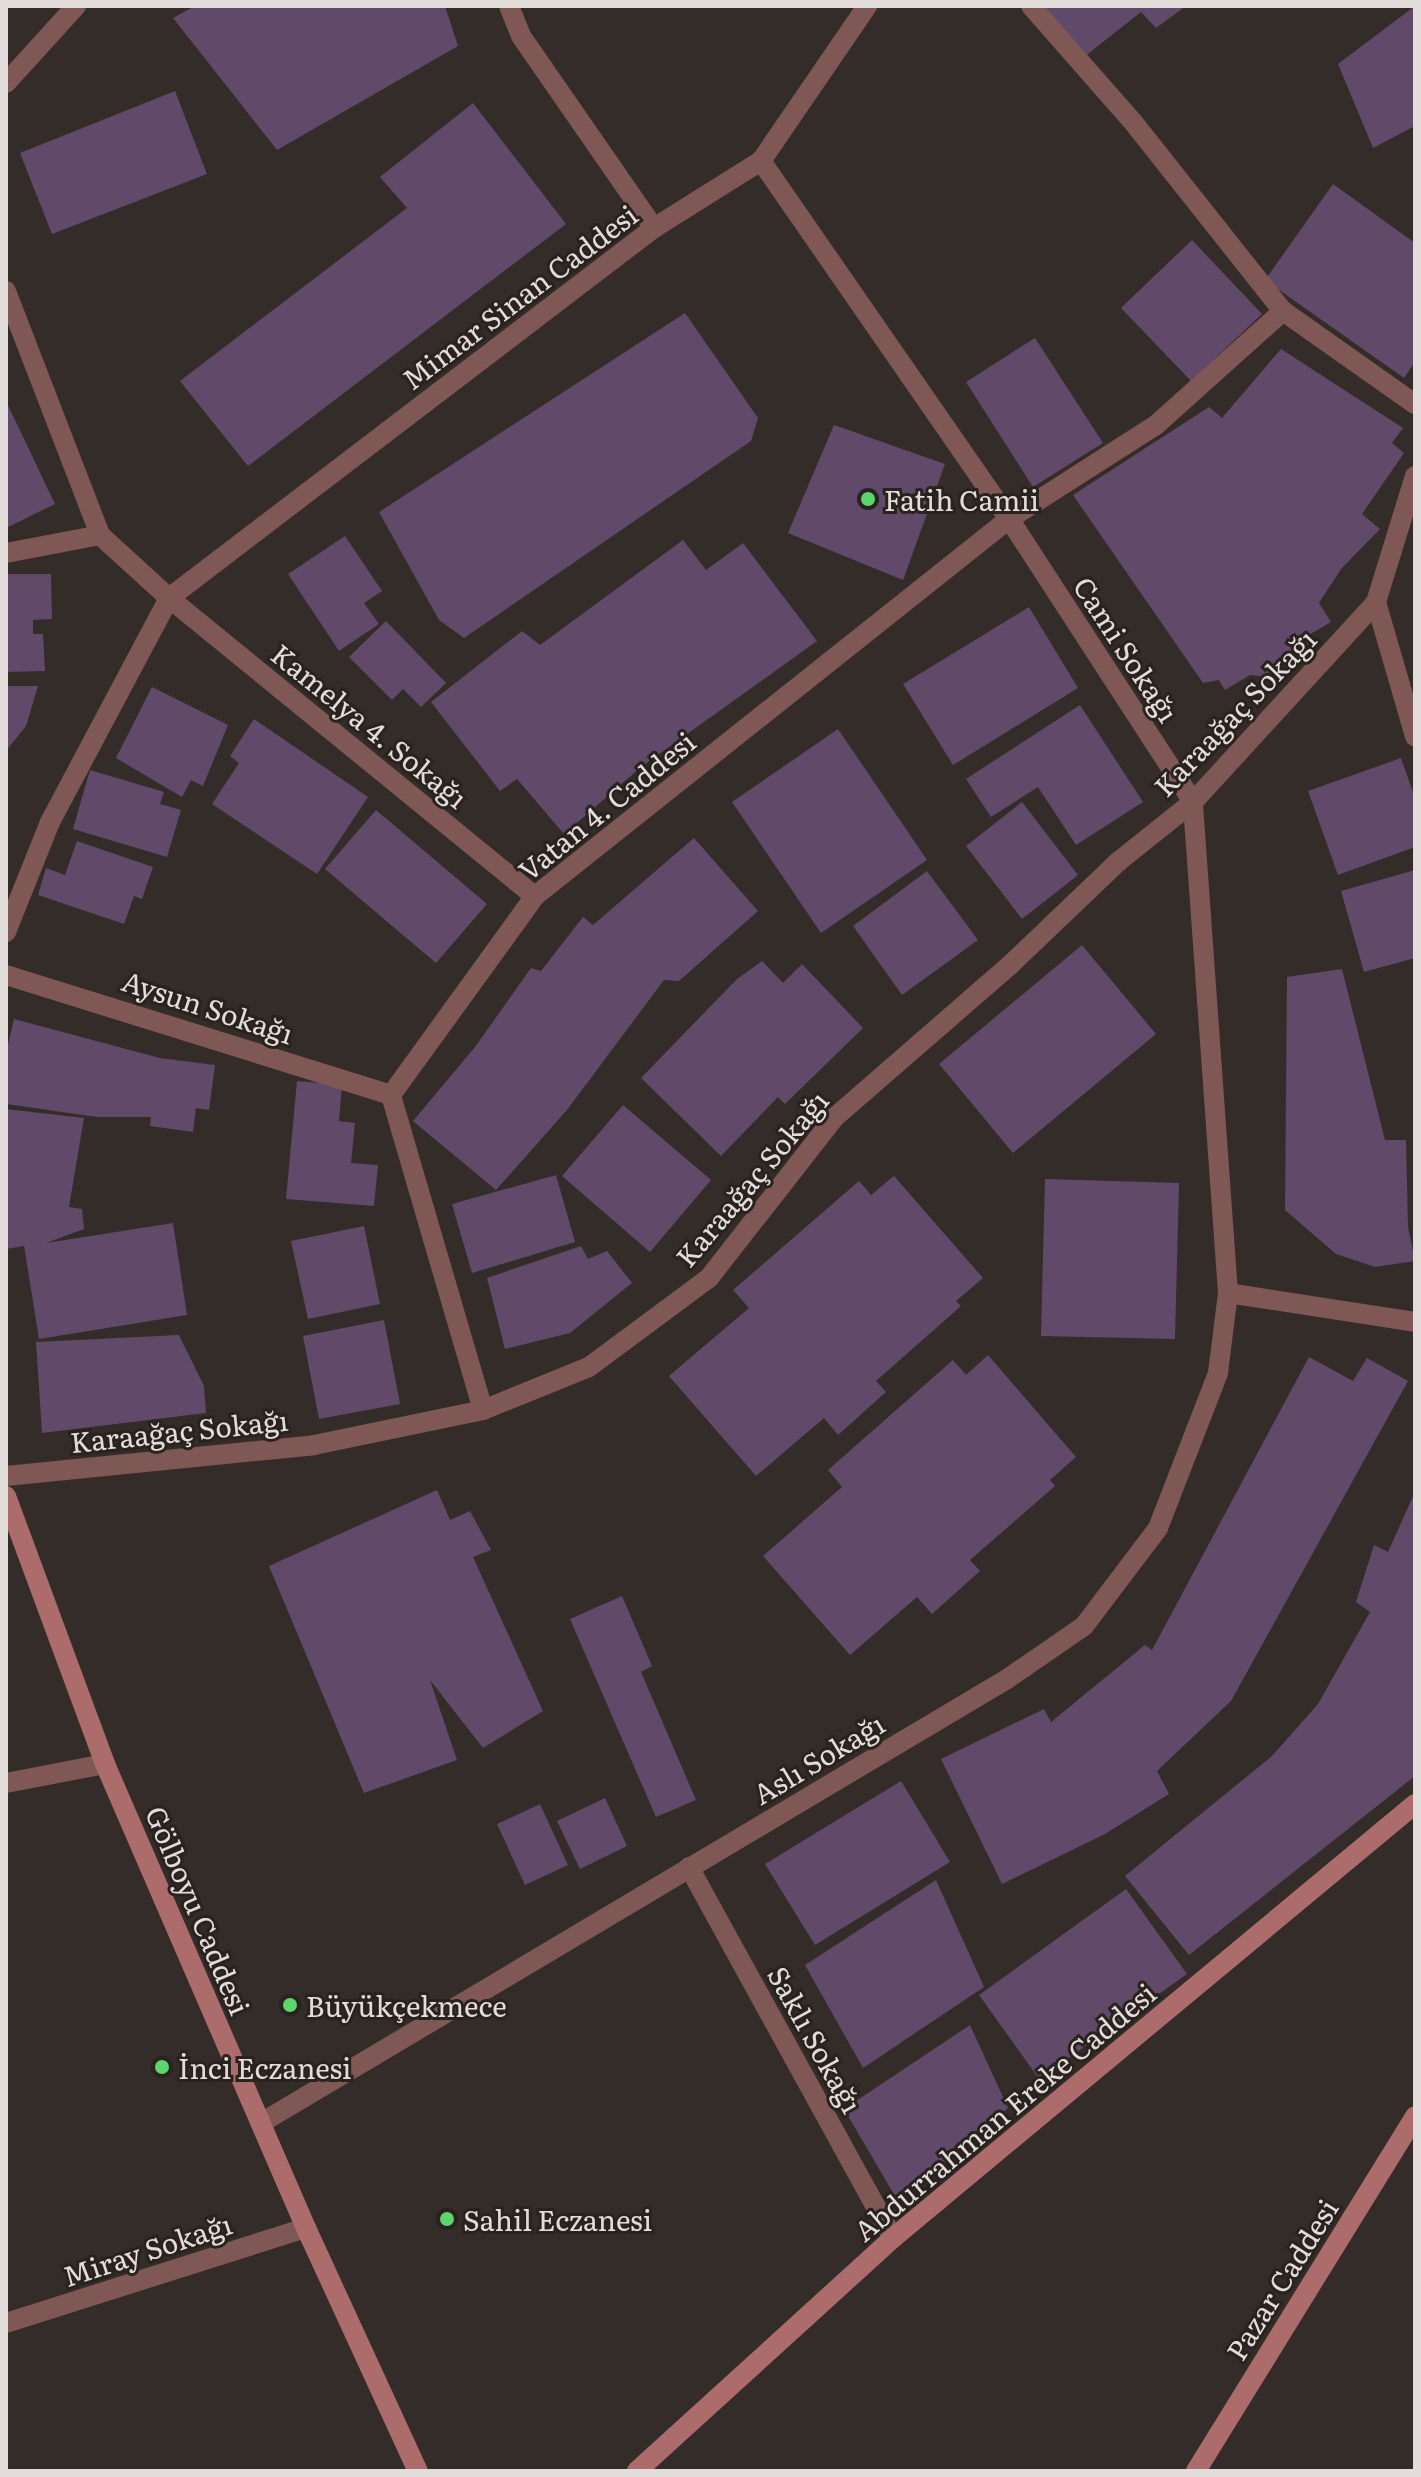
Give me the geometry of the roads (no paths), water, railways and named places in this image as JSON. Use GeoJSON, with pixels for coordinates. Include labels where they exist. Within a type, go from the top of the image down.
{"type":"FeatureCollection","features":[{"type":"Feature","properties":{"kind":"main road","name":"Gölboyu Caddesi"},"geometry":{"type":"LineString","coordinates":[[6,1496],[105,1764],[306,2228],[418,2471]]}},
{"type":"Feature","properties":{"kind":"main road","name":"Abdurrahman Ereke Caddesi"},"geometry":{"type":"LineString","coordinates":[[637,2471],[893,2238],[1415,1804]]}},
{"type":"Feature","properties":{"kind":"main road","name":"Pazar Caddesi"},"geometry":{"type":"LineString","coordinates":[[1196,2471],[1415,2116]]}},
{"type":"Feature","properties":{"kind":"street"},"geometry":{"type":"LineString","coordinates":[[6,83],[76,6]]}},
{"type":"Feature","properties":{"kind":"street"},"geometry":{"type":"LineString","coordinates":[[509,6],[521,36],[654,228]]}},
{"type":"Feature","properties":{"kind":"street","name":"Mimar Sinan Caddesi"},"geometry":{"type":"LineString","coordinates":[[169,598],[654,228],[761,161],[867,6]]}},
{"type":"Feature","properties":{"kind":"street"},"geometry":{"type":"LineString","coordinates":[[1031,6],[1133,122],[1283,311],[1415,404]]}},
{"type":"Feature","properties":{"kind":"street","name":"Cami Sokağı"},"geometry":{"type":"LineString","coordinates":[[761,161],[1009,519],[1193,802],[1228,1293]]}},
{"type":"Feature","properties":{"kind":"street"},"geometry":{"type":"LineString","coordinates":[[6,291],[100,535],[6,553]]}},
{"type":"Feature","properties":{"kind":"street","name":"Vatan 4. Caddesi"},"geometry":{"type":"LineString","coordinates":[[391,1095],[535,896],[1009,519],[1156,425],[1283,311]]}},
{"type":"Feature","properties":{"kind":"street"},"geometry":{"type":"LineString","coordinates":[[1415,476],[1376,602],[1415,736]]}},
{"type":"Feature","properties":{"kind":"street","name":"Kamelya 4. Sokağı"},"geometry":{"type":"LineString","coordinates":[[100,535],[169,598],[535,896]]}},
{"type":"Feature","properties":{"kind":"street"},"geometry":{"type":"LineString","coordinates":[[6,932],[50,822],[169,598]]}},
{"type":"Feature","properties":{"kind":"street","name":"Karaağaç Sokağı"},"geometry":{"type":"LineString","coordinates":[[6,1476],[314,1445],[483,1410],[589,1367],[709,1278],[834,1118],[1010,965],[1119,861],[1193,802],[1376,602]]}},
{"type":"Feature","properties":{"kind":"street","name":"Aysun Sokağı"},"geometry":{"type":"LineString","coordinates":[[6,975],[391,1095]]}},
{"type":"Feature","properties":{"kind":"street"},"geometry":{"type":"LineString","coordinates":[[391,1095],[483,1410]]}},
{"type":"Feature","properties":{"kind":"street"},"geometry":{"type":"LineString","coordinates":[[1228,1293],[1415,1322]]}},
{"type":"Feature","properties":{"kind":"street","name":"Aslı Sokağı"},"geometry":{"type":"LineString","coordinates":[[261,2123],[1007,1679],[1084,1626],[1158,1528],[1218,1373],[1228,1293]]}},
{"type":"Feature","properties":{"kind":"street"},"geometry":{"type":"LineString","coordinates":[[6,1783],[105,1764]]}},
{"type":"Feature","properties":{"kind":"street","name":"Saklı Sokağı"},"geometry":{"type":"LineString","coordinates":[[689,1867],[893,2238]]}},
{"type":"Feature","properties":{"kind":"street","name":"Miray Sokağı"},"geometry":{"type":"LineString","coordinates":[[6,2323],[306,2228]]}},
{"type":"Feature","properties":{"kind":"place","name":"Fatih Camii"},"geometry":{"type":"Point","coordinates":[868,499]}},
{"type":"Feature","properties":{"kind":"place","name":"Büyükçekmece"},"geometry":{"type":"Point","coordinates":[290,2005]}},
{"type":"Feature","properties":{"kind":"place","name":"İnci Eczanesi"},"geometry":{"type":"Point","coordinates":[162,2067]}},
{"type":"Feature","properties":{"kind":"place","name":"Sahil Eczanesi"},"geometry":{"type":"Point","coordinates":[447,2219]}}]}
